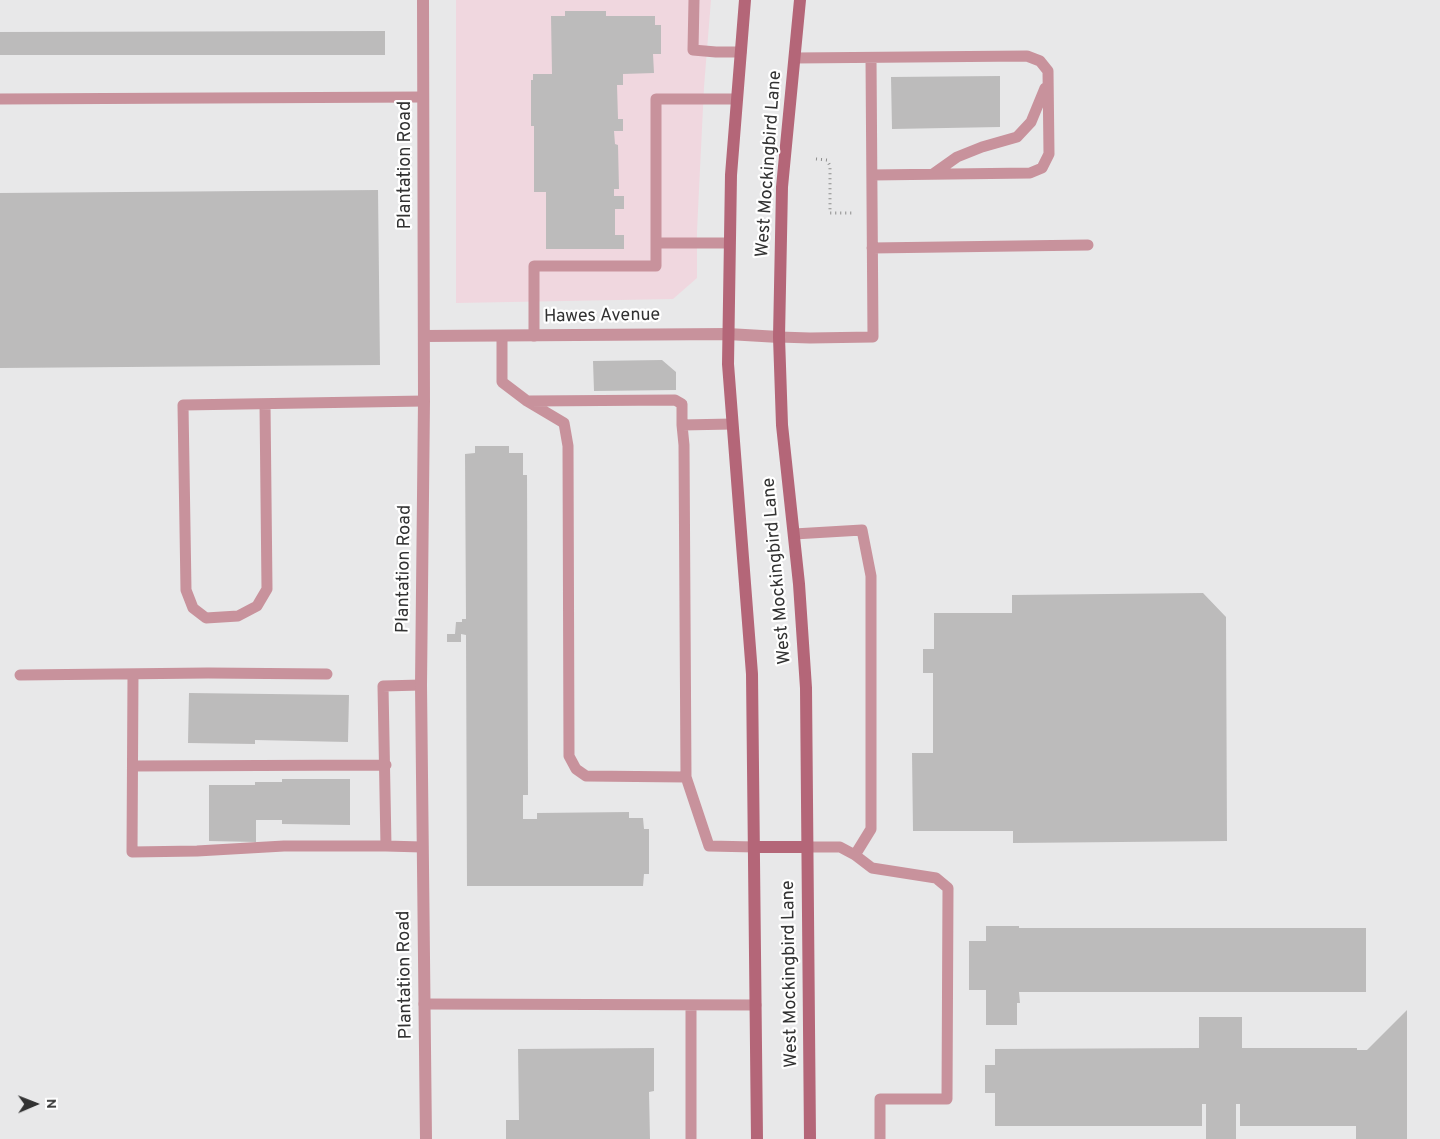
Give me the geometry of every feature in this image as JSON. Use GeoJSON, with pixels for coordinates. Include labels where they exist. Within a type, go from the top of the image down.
{"type":"FeatureCollection","features":[{"type":"Feature","properties":{"kind":"main road","name":"West Mockingbird Lane"},"geometry":{"type":"LineString","coordinates":[[745,0],[731,175],[728,334],[732,424],[752,674],[758,1139]]}},
{"type":"Feature","properties":{"kind":"main road","name":"West Mockingbird Lane"},"geometry":{"type":"LineString","coordinates":[[800,0],[782,187],[779,336],[783,434],[794,534],[806,688],[810,1139]]}},
{"type":"Feature","properties":{"kind":"main road"},"geometry":{"type":"LineString","coordinates":[[755,846],[807,847]]}},
{"type":"Feature","properties":{"kind":"street","name":"Plantation Road"},"geometry":{"type":"LineString","coordinates":[[423,0],[424,401],[421,685],[426,1139]]}},
{"type":"Feature","properties":{"kind":"street","name":"Hawes Avenue"},"geometry":{"type":"LineString","coordinates":[[424,336],[728,334],[779,336]]}},
{"type":"Feature","properties":{"kind":"lane"},"geometry":{"type":"LineString","coordinates":[[694,0],[693,50],[741,52]]}},
{"type":"Feature","properties":{"kind":"lane"},"geometry":{"type":"LineString","coordinates":[[795,58],[1027,56],[1040,61],[1048,71],[1049,154],[1042,168],[1030,172],[872,174]]}},
{"type":"Feature","properties":{"kind":"lane"},"geometry":{"type":"LineString","coordinates":[[779,336],[810,338],[873,337],[871,58]]}},
{"type":"Feature","properties":{"kind":"lane"},"geometry":{"type":"LineString","coordinates":[[933,174],[956,157],[1017,137],[1031,122],[1048,81]]}},
{"type":"Feature","properties":{"kind":"lane"},"geometry":{"type":"LineString","coordinates":[[0,99],[423,98]]}},
{"type":"Feature","properties":{"kind":"lane"},"geometry":{"type":"LineString","coordinates":[[534,336],[534,266],[656,266],[656,99],[736,99]]}},
{"type":"Feature","properties":{"kind":"lane"},"geometry":{"type":"LineString","coordinates":[[656,243],[729,243]]}},
{"type":"Feature","properties":{"kind":"lane"},"geometry":{"type":"LineString","coordinates":[[872,248],[1088,245]]}},
{"type":"Feature","properties":{"kind":"lane"},"geometry":{"type":"LineString","coordinates":[[502,336],[502,382],[527,401],[564,424],[568,446],[569,756],[576,768],[586,776],[686,777]]}},
{"type":"Feature","properties":{"kind":"lane"},"geometry":{"type":"LineString","coordinates":[[527,401],[675,400],[682,404],[684,445],[686,777],[709,846],[755,846]]}},
{"type":"Feature","properties":{"kind":"lane"},"geometry":{"type":"LineString","coordinates":[[265,404],[267,589],[257,606],[238,616],[206,618],[193,608],[186,590],[183,405],[424,401]]}},
{"type":"Feature","properties":{"kind":"lane"},"geometry":{"type":"LineString","coordinates":[[682,425],[732,424]]}},
{"type":"Feature","properties":{"kind":"lane"},"geometry":{"type":"LineString","coordinates":[[794,534],[862,530],[871,576],[871,829],[855,855]]}},
{"type":"Feature","properties":{"kind":"lane"},"geometry":{"type":"LineString","coordinates":[[133,674],[134,766],[132,852],[197,851],[284,846],[422,847]]}},
{"type":"Feature","properties":{"kind":"lane"},"geometry":{"type":"LineString","coordinates":[[20,676],[327,674]]}},
{"type":"Feature","properties":{"kind":"lane"},"geometry":{"type":"LineString","coordinates":[[386,846],[386,765],[383,686],[421,685]]}},
{"type":"Feature","properties":{"kind":"lane"},"geometry":{"type":"LineString","coordinates":[[134,766],[386,765]]}},
{"type":"Feature","properties":{"kind":"lane"},"geometry":{"type":"LineString","coordinates":[[807,847],[840,848],[855,855],[872,868],[936,878],[948,888],[947,1099],[880,1099],[880,1139]]}},
{"type":"Feature","properties":{"kind":"lane"},"geometry":{"type":"LineString","coordinates":[[424,1004],[756,1005]]}},
{"type":"Feature","properties":{"kind":"lane"},"geometry":{"type":"LineString","coordinates":[[691,1005],[691,1139]]}},
{"type":"Feature","properties":{"kind":"path"},"geometry":{"type":"LineString","coordinates":[[816,159],[827,160],[830,166],[830,213],[856,213]]}},
{"type":"Feature","properties":{"kind":"shaded area"},"geometry":{"type":"Polygon","coordinates":[[[456,0],[711,0],[704,87],[697,231],[697,278],[673,299],[456,303],[456,0]]]}},
{"type":"Feature","properties":{"kind":"building"},"geometry":{"type":"Polygon","coordinates":[[[565,11],[606,11],[606,16],[655,16],[655,25],[661,25],[661,54],[653,54],[654,73],[623,74],[623,85],[617,85],[618,119],[623,119],[623,131],[614,131],[615,144],[618,145],[619,189],[614,189],[614,196],[624,196],[624,209],[615,209],[615,235],[624,235],[624,249],[546,249],[546,192],[534,192],[534,126],[531,126],[531,80],[533,80],[533,74],[552,74],[551,16],[565,16],[565,11]]]}},
{"type":"Feature","properties":{"kind":"building"},"geometry":{"type":"Polygon","coordinates":[[[385,31],[385,55],[0,55],[0,32],[385,31]]]}},
{"type":"Feature","properties":{"kind":"building"},"geometry":{"type":"Polygon","coordinates":[[[1000,76],[1000,127],[892,129],[891,77],[1000,76]]]}},
{"type":"Feature","properties":{"kind":"building"},"geometry":{"type":"Polygon","coordinates":[[[378,190],[380,365],[0,368],[0,193],[378,190]]]}},
{"type":"Feature","properties":{"kind":"building"},"geometry":{"type":"Polygon","coordinates":[[[662,360],[676,372],[676,390],[594,391],[593,361],[662,360]]]}},
{"type":"Feature","properties":{"kind":"building"},"geometry":{"type":"Polygon","coordinates":[[[475,446],[509,446],[509,453],[523,453],[523,475],[527,475],[528,795],[523,795],[523,819],[537,819],[537,813],[629,812],[629,818],[643,818],[644,829],[649,829],[649,874],[644,874],[643,886],[467,886],[466,635],[461,634],[461,642],[447,642],[447,634],[455,634],[456,622],[462,622],[462,619],[466,619],[465,454],[475,453],[475,446]]]}},
{"type":"Feature","properties":{"kind":"building"},"geometry":{"type":"Polygon","coordinates":[[[1203,593],[1226,617],[1227,841],[1013,843],[1013,831],[913,831],[912,753],[933,753],[933,673],[923,673],[923,649],[934,649],[934,613],[1012,613],[1012,595],[1203,593]]]}},
{"type":"Feature","properties":{"kind":"building"},"geometry":{"type":"Polygon","coordinates":[[[189,693],[349,695],[348,742],[255,740],[255,744],[188,743],[189,693]]]}},
{"type":"Feature","properties":{"kind":"building"},"geometry":{"type":"Polygon","coordinates":[[[282,779],[350,779],[350,825],[282,824],[282,820],[256,820],[256,842],[209,841],[209,785],[255,785],[255,782],[282,782],[282,779]]]}},
{"type":"Feature","properties":{"kind":"building"},"geometry":{"type":"Polygon","coordinates":[[[986,926],[1019,926],[1019,928],[1366,928],[1366,992],[1019,992],[1020,1003],[1017,1003],[1017,1025],[986,1025],[986,990],[969,990],[969,941],[986,941],[986,926]]]}},
{"type":"Feature","properties":{"kind":"building"},"geometry":{"type":"Polygon","coordinates":[[[1407,1010],[1407,1139],[1356,1139],[1356,1126],[1240,1126],[1240,1104],[1236,1104],[1236,1139],[1206,1139],[1206,1104],[1202,1104],[1202,1126],[995,1126],[995,1093],[985,1093],[985,1065],[995,1065],[995,1049],[1199,1048],[1199,1017],[1242,1017],[1242,1048],[1357,1048],[1357,1050],[1367,1050],[1407,1010]]]}},
{"type":"Feature","properties":{"kind":"building"},"geometry":{"type":"Polygon","coordinates":[[[654,1048],[654,1091],[649,1092],[650,1139],[506,1139],[506,1120],[519,1120],[518,1049],[654,1048]]]}}]}
